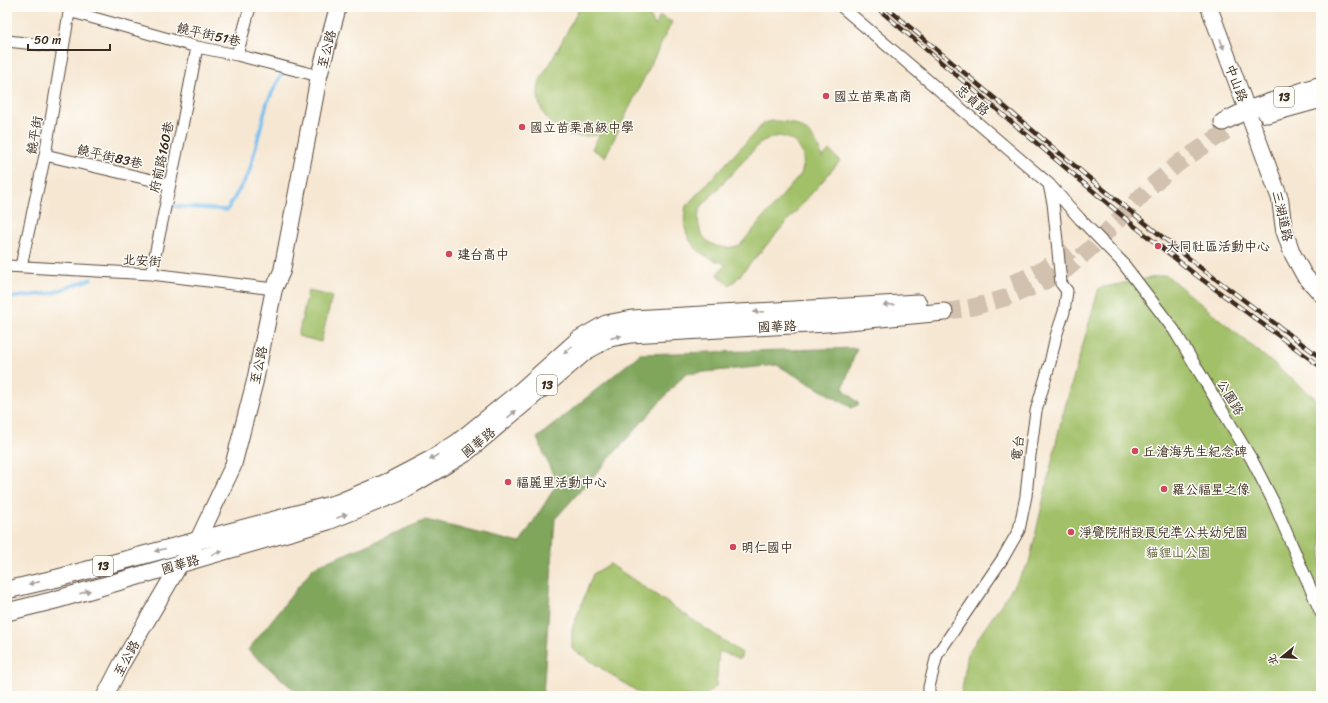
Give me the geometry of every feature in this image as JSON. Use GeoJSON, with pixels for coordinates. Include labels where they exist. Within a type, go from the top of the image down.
{"type":"FeatureCollection","features":[{"type":"Feature","properties":{"kind":"main road","name":"中山路"},"geometry":{"type":"LineString","coordinates":[[1249,114],[1321,85]]}},
{"type":"Feature","properties":{"kind":"main road","name":"中山路"},"geometry":{"type":"LineString","coordinates":[[1249,114],[1321,99]]}},
{"type":"Feature","properties":{"kind":"main road","name":"13"},"geometry":{"type":"LineString","coordinates":[[1226,126],[1249,114]]}},
{"type":"Feature","properties":{"kind":"main road","name":"國華路"},"geometry":{"type":"LineString","coordinates":[[7,612],[55,600],[328,522],[398,493],[460,449],[586,351],[610,338],[631,334],[827,324],[943,307]]}},
{"type":"Feature","properties":{"kind":"main road","name":"國華路"},"geometry":{"type":"LineString","coordinates":[[7,590],[58,578],[338,503],[390,482],[432,459],[460,449]]}},
{"type":"Feature","properties":{"kind":"street"},"geometry":{"type":"LineString","coordinates":[[238,55],[250,7]]}},
{"type":"Feature","properties":{"kind":"street","name":"至公路"},"geometry":{"type":"LineString","coordinates":[[105,696],[122,663],[180,564],[198,540],[233,466],[255,381],[274,289],[282,271],[319,76],[338,7]]}},
{"type":"Feature","properties":{"kind":"street","name":"忠貞路"},"geometry":{"type":"LineString","coordinates":[[842,7],[1049,184],[1080,219]]}},
{"type":"Feature","properties":{"kind":"street","name":"中山路"},"geometry":{"type":"LineString","coordinates":[[1208,7],[1249,114]]}},
{"type":"Feature","properties":{"kind":"street","name":"饒平街51巷"},"geometry":{"type":"LineString","coordinates":[[70,9],[197,47],[238,55],[319,76]]}},
{"type":"Feature","properties":{"kind":"street","name":"饒平街"},"geometry":{"type":"LineString","coordinates":[[21,266],[45,155],[70,9]]}},
{"type":"Feature","properties":{"kind":"street"},"geometry":{"type":"LineString","coordinates":[[7,40],[63,47]]}},
{"type":"Feature","properties":{"kind":"street","name":"府前路160巷"},"geometry":{"type":"LineString","coordinates":[[151,274],[181,132],[197,47]]}},
{"type":"Feature","properties":{"kind":"street","name":"三湖道路"},"geometry":{"type":"LineString","coordinates":[[1249,114],[1280,199],[1284,230],[1292,253],[1304,275],[1321,294]]}},
{"type":"Feature","properties":{"kind":"street","name":"饒平街83巷"},"geometry":{"type":"LineString","coordinates":[[45,155],[169,184]]}},
{"type":"Feature","properties":{"kind":"street","name":"電台"},"geometry":{"type":"LineString","coordinates":[[929,696],[929,687],[937,655],[1003,558],[1019,530],[1026,496],[1036,411],[1064,312],[1067,291],[1061,283],[1054,204],[1049,184]]}},
{"type":"Feature","properties":{"kind":"street","name":"公園路"},"geometry":{"type":"LineString","coordinates":[[1080,219],[1122,262],[1174,330],[1252,460],[1273,501],[1304,570],[1321,613]]}},
{"type":"Feature","properties":{"kind":"street","name":"北安街"},"geometry":{"type":"LineString","coordinates":[[7,266],[151,274],[274,289]]}},
{"type":"Feature","properties":{"kind":"green space"},"geometry":{"type":"Polygon","coordinates":[[[580,7],[642,7],[650,16],[655,26],[660,16],[672,22],[605,157],[592,149],[600,134],[576,136],[559,130],[546,118],[541,108],[538,96],[543,74],[550,64],[580,7]]]}},
{"type":"Feature","properties":{"kind":"green space"},"geometry":{"type":"Polygon","coordinates":[[[781,121],[798,126],[810,135],[819,149],[822,158],[829,150],[840,161],[735,281],[729,285],[717,274],[725,265],[724,263],[714,260],[697,250],[687,235],[684,216],[686,206],[764,123],[781,121]],[[779,136],[761,142],[700,208],[698,218],[699,227],[702,234],[713,245],[730,247],[740,245],[801,174],[803,160],[800,149],[797,144],[779,136]]]}},
{"type":"Feature","properties":{"kind":"green space","name":"貓貍山公園"},"geometry":{"type":"Polygon","coordinates":[[[1166,275],[1321,403],[1321,696],[961,696],[968,653],[1029,563],[1061,421],[1099,288],[1166,275]]]}},
{"type":"Feature","properties":{"kind":"green space"},"geometry":{"type":"Polygon","coordinates":[[[308,291],[332,296],[321,342],[298,336],[308,291]]]}},
{"type":"Feature","properties":{"kind":"green space"},"geometry":{"type":"Polygon","coordinates":[[[857,348],[843,388],[859,404],[852,408],[777,365],[685,374],[555,519],[543,696],[301,696],[248,650],[314,567],[426,520],[520,543],[557,484],[537,438],[640,354],[857,348]]]}},
{"type":"Feature","properties":{"kind":"green space"},"geometry":{"type":"Polygon","coordinates":[[[610,564],[742,653],[740,659],[719,651],[716,686],[705,696],[644,696],[572,649],[572,629],[593,574],[610,564]]]}},
{"type":"Feature","properties":{"kind":"waterway"},"geometry":{"type":"LineString","coordinates":[[173,206],[227,210],[249,173],[267,103],[284,69]]}},
{"type":"Feature","properties":{"kind":"waterway"},"geometry":{"type":"LineString","coordinates":[[7,298],[52,293],[91,279]]}},
{"type":"Feature","properties":{"kind":"tunnel"},"geometry":{"type":"LineString","coordinates":[[944,312],[973,307],[1005,298],[1038,285],[1067,269],[1093,246],[1150,187],[1180,162],[1228,130]]}},
{"type":"Feature","properties":{"kind":"tunnel"},"geometry":{"type":"LineString","coordinates":[[1012,283],[1044,269],[1072,249]]}},
{"type":"Feature","properties":{"kind":"railway"},"geometry":{"type":"LineString","coordinates":[[876,7],[1132,224],[1196,275],[1321,367]]}},
{"type":"Feature","properties":{"kind":"railway"},"geometry":{"type":"LineString","coordinates":[[886,7],[1088,177],[1201,268],[1321,358]]}},
{"type":"Feature","properties":{"kind":"place","name":"國立苗栗高商"},"geometry":{"type":"Point","coordinates":[826,96]}},
{"type":"Feature","properties":{"kind":"place","name":"國立苗栗高級中學"},"geometry":{"type":"Point","coordinates":[522,127]}},
{"type":"Feature","properties":{"kind":"place","name":"大同社區活動中心"},"geometry":{"type":"Point","coordinates":[1158,246]}},
{"type":"Feature","properties":{"kind":"place","name":"建台高中"},"geometry":{"type":"Point","coordinates":[449,254]}},
{"type":"Feature","properties":{"kind":"place","name":"丘滄海先生紀念碑"},"geometry":{"type":"Point","coordinates":[1135,451]}},
{"type":"Feature","properties":{"kind":"place","name":"福麗里活動中心"},"geometry":{"type":"Point","coordinates":[508,482]}},
{"type":"Feature","properties":{"kind":"place","name":"羅公福星之像"},"geometry":{"type":"Point","coordinates":[1164,489]}},
{"type":"Feature","properties":{"kind":"place","name":"淨覺院附設良兒準公共幼兒園"},"geometry":{"type":"Point","coordinates":[1071,532]}},
{"type":"Feature","properties":{"kind":"place","name":"明仁國中"},"geometry":{"type":"Point","coordinates":[733,547]}}]}
